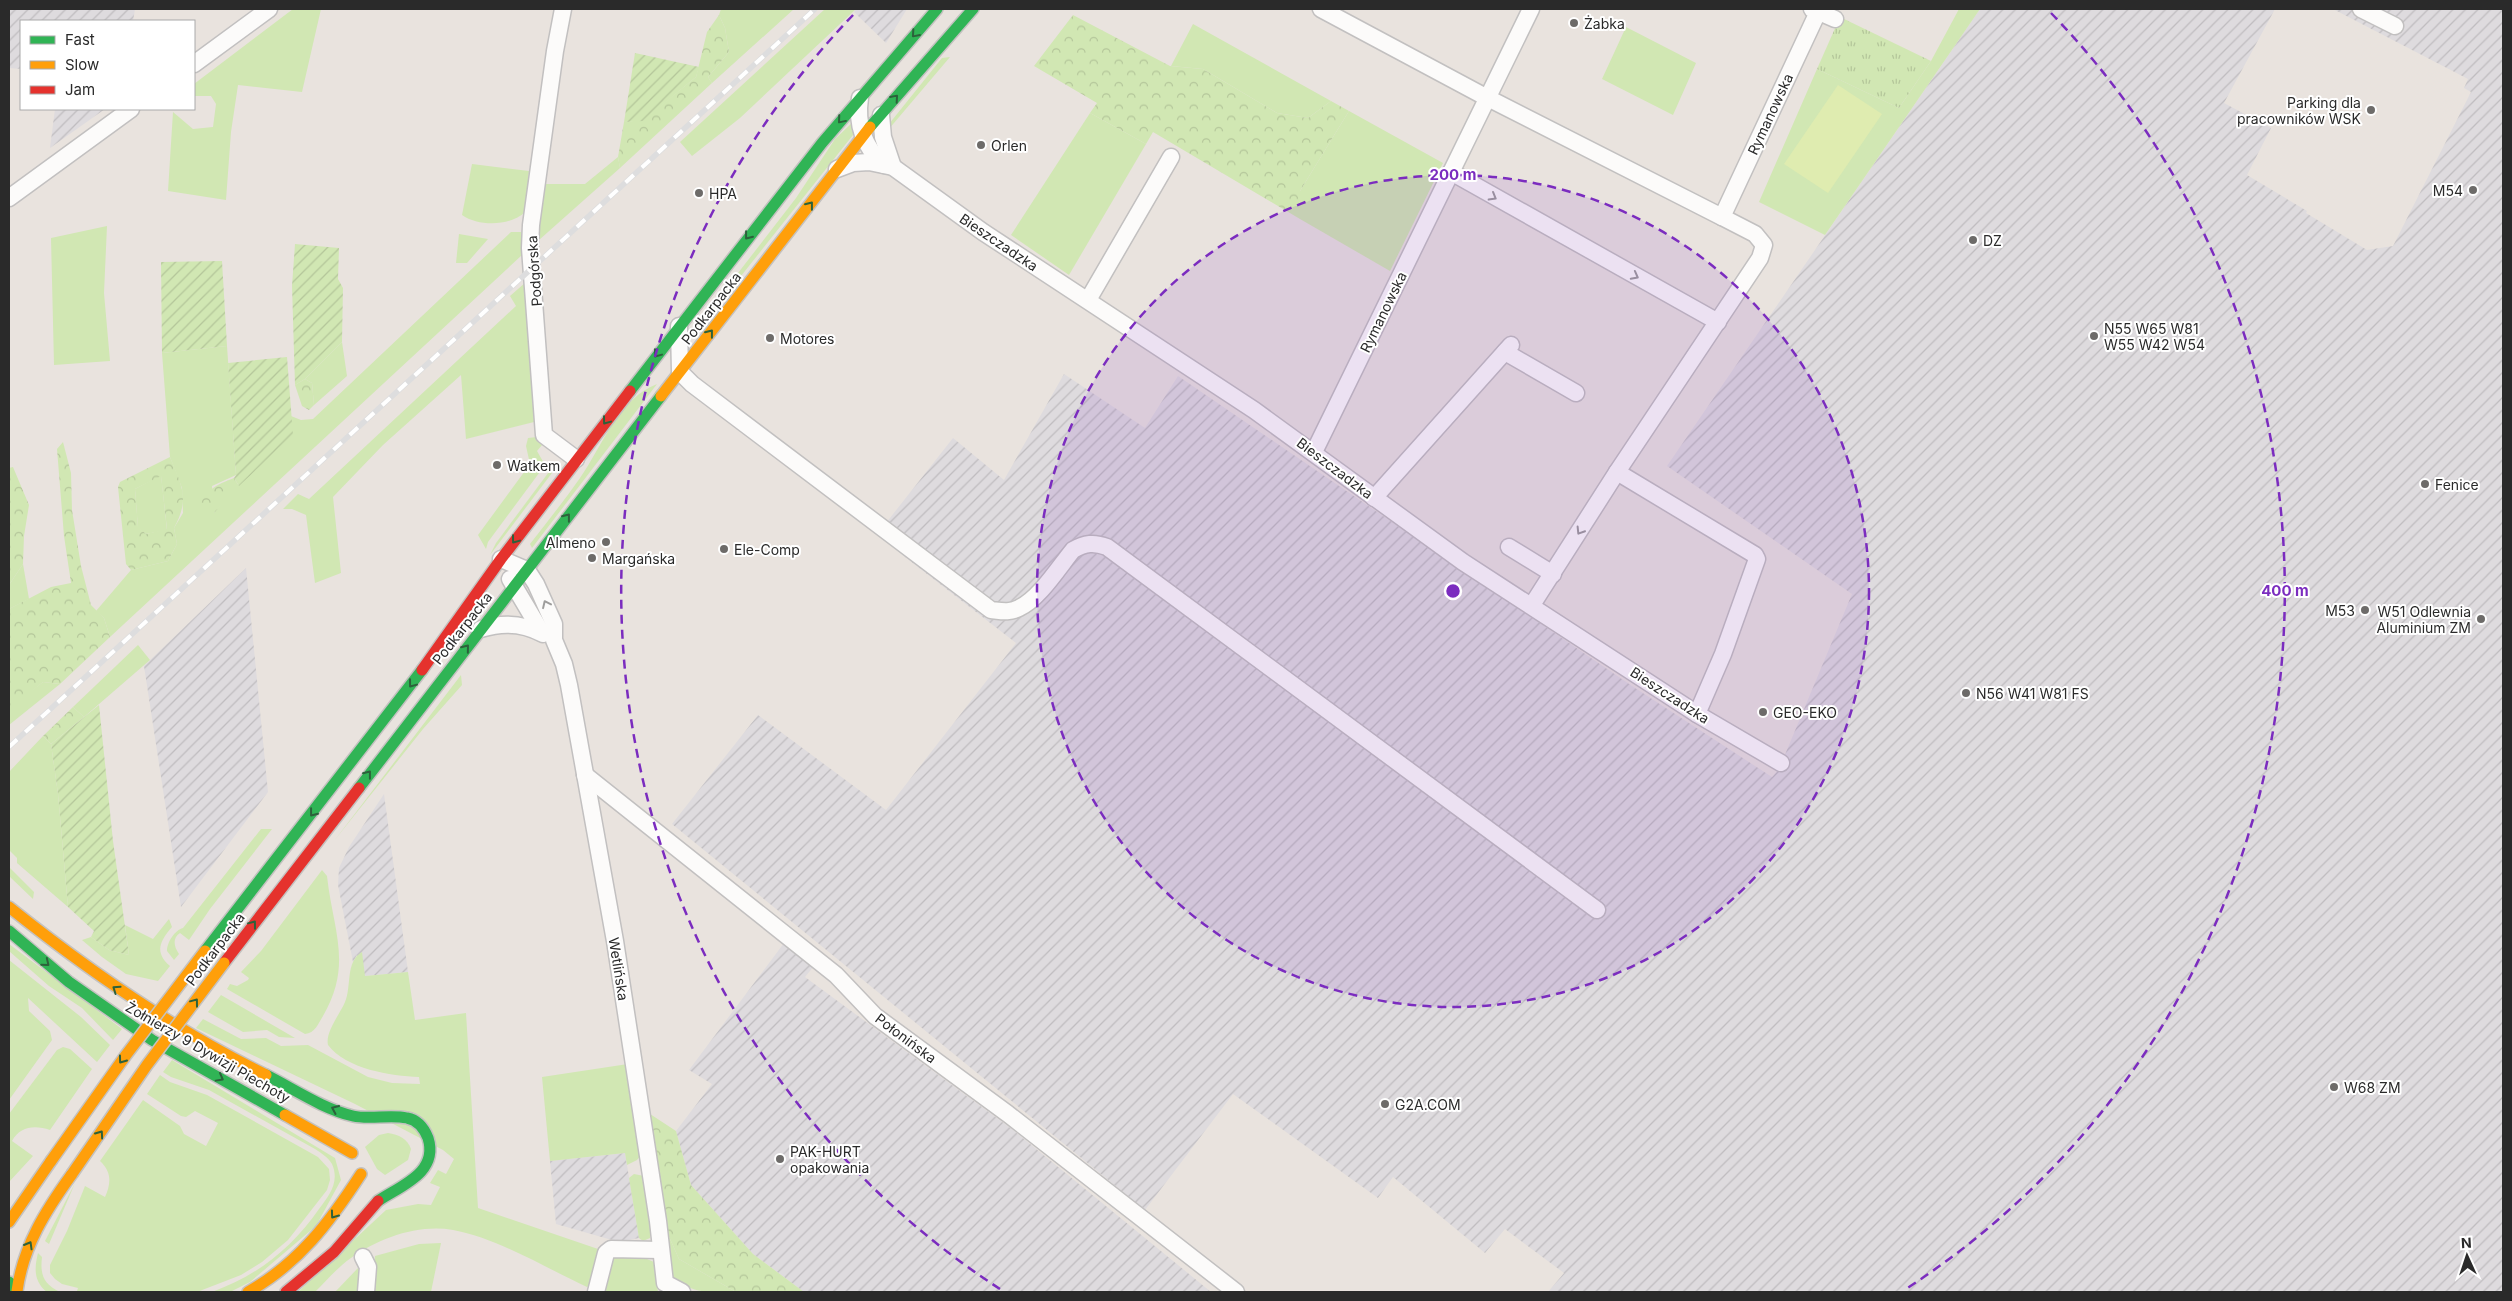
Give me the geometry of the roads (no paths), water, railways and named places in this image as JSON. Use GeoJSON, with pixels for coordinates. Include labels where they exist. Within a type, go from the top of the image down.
{"type":"FeatureCollection","features":[{"type":"Feature","properties":{"kind":"main road","name":"Podkarpacka"},"geometry":{"type":"LineString","coordinates":[[9,1222],[126,1055],[204,951],[414,681],[501,559],[576,459],[786,188],[936,9]]}},
{"type":"Feature","properties":{"kind":"main road","name":"Podkarpacka"},"geometry":{"type":"LineString","coordinates":[[17,1292],[18,1270],[23,1255],[51,1204],[147,1065],[514,586],[864,135],[973,9]]}},
{"type":"Feature","properties":{"kind":"main road","name":"Żołnierzy 9 Dywizji Piechoty"},"geometry":{"type":"LineString","coordinates":[[9,907],[107,983],[184,1032],[251,1068],[339,1111],[356,1117],[382,1116]]}},
{"type":"Feature","properties":{"kind":"main road","name":"Żołnierzy 9 Dywizji Piechoty"},"geometry":{"type":"LineString","coordinates":[[9,932],[69,982],[152,1040],[352,1153]]}},
{"type":"Feature","properties":{"kind":"main road"},"geometry":{"type":"LineString","coordinates":[[286,1292],[313,1271],[341,1244],[370,1209],[391,1192],[416,1178],[423,1169],[430,1148],[425,1132],[418,1124],[398,1115],[382,1116],[359,1134],[352,1153],[368,1182],[391,1192]]}},
{"type":"Feature","properties":{"kind":"main road"},"geometry":{"type":"LineString","coordinates":[[248,1292],[299,1257],[368,1182]]}},
{"type":"Feature","properties":{"kind":"main road"},"geometry":{"type":"LineString","coordinates":[[9,1282],[17,1292]]}},
{"type":"Feature","properties":{"kind":"street"},"geometry":{"type":"LineString","coordinates":[[195,63],[269,9]]}},
{"type":"Feature","properties":{"kind":"street","name":"Podgórska"},"geometry":{"type":"LineString","coordinates":[[564,9],[552,70],[531,225],[530,248],[544,435],[576,459]]}},
{"type":"Feature","properties":{"kind":"street"},"geometry":{"type":"LineString","coordinates":[[1321,9],[1755,234],[1764,245],[1760,258],[1617,472],[1532,605]]}},
{"type":"Feature","properties":{"kind":"street","name":"Rymanowska"},"geometry":{"type":"LineString","coordinates":[[1314,452],[1530,9]]}},
{"type":"Feature","properties":{"kind":"street"},"geometry":{"type":"LineString","coordinates":[[2361,9],[2394,26]]}},
{"type":"Feature","properties":{"kind":"street","name":"Rymanowska"},"geometry":{"type":"LineString","coordinates":[[1722,217],[1815,10],[1834,19]]}},
{"type":"Feature","properties":{"kind":"street","name":"Bieszczadzka"},"geometry":{"type":"LineString","coordinates":[[860,98],[858,113],[868,146],[888,166],[983,232],[1314,452],[1463,562],[1532,605],[1697,714],[1781,762]]}},
{"type":"Feature","properties":{"kind":"street"},"geometry":{"type":"LineString","coordinates":[[9,198],[130,110]]}},
{"type":"Feature","properties":{"kind":"street"},"geometry":{"type":"LineString","coordinates":[[838,169],[854,163],[869,162],[888,166],[882,136],[881,115]]}},
{"type":"Feature","properties":{"kind":"street"},"geometry":{"type":"LineString","coordinates":[[1088,300],[1171,157]]}},
{"type":"Feature","properties":{"kind":"street"},"geometry":{"type":"LineString","coordinates":[[1451,172],[1718,322]]}},
{"type":"Feature","properties":{"kind":"street"},"geometry":{"type":"LineString","coordinates":[[679,325],[680,372],[700,390],[991,610],[1008,612],[1019,608],[1034,598],[1073,550],[1090,543],[1107,548],[1598,910]]}},
{"type":"Feature","properties":{"kind":"street"},"geometry":{"type":"LineString","coordinates":[[1374,498],[1508,348],[1576,393]]}},
{"type":"Feature","properties":{"kind":"street"},"geometry":{"type":"LineString","coordinates":[[635,382],[660,374],[680,372]]}},
{"type":"Feature","properties":{"kind":"street"},"geometry":{"type":"LineString","coordinates":[[1617,472],[1757,559],[1722,654],[1697,714]]}},
{"type":"Feature","properties":{"kind":"street"},"geometry":{"type":"LineString","coordinates":[[1509,547],[1552,574]]}},
{"type":"Feature","properties":{"kind":"street"},"geometry":{"type":"LineString","coordinates":[[501,559],[527,570]]}},
{"type":"Feature","properties":{"kind":"street","name":"Wetlińska"},"geometry":{"type":"LineString","coordinates":[[501,559],[514,586],[564,664],[615,941],[658,1221],[665,1288],[682,1292]]}},
{"type":"Feature","properties":{"kind":"street","name":"Wetlińska"},"geometry":{"type":"LineString","coordinates":[[527,570],[536,584],[554,624],[548,637]]}},
{"type":"Feature","properties":{"kind":"street"},"geometry":{"type":"LineString","coordinates":[[481,629],[507,624],[532,628],[548,637]]}},
{"type":"Feature","properties":{"kind":"street","name":"Połonińska"},"geometry":{"type":"LineString","coordinates":[[585,775],[836,975],[875,1016],[1008,1114],[1236,1292]]}},
{"type":"Feature","properties":{"kind":"street"},"geometry":{"type":"LineString","coordinates":[[596,1292],[606,1253],[611,1249],[660,1250]]}},
{"type":"Feature","properties":{"kind":"street"},"geometry":{"type":"LineString","coordinates":[[363,1257],[368,1267],[366,1292]]}},
{"type":"Feature","properties":{"kind":"railway"},"geometry":{"type":"LineString","coordinates":[[9,747],[815,9]]}},
{"type":"Feature","properties":{"kind":"place","name":"Żabka"},"geometry":{"type":"Point","coordinates":[1574,23]}},
{"type":"Feature","properties":{"kind":"place","name":"Parking dla pracowników WSK"},"geometry":{"type":"Point","coordinates":[2371,110]}},
{"type":"Feature","properties":{"kind":"place","name":"Orlen"},"geometry":{"type":"Point","coordinates":[981,145]}},
{"type":"Feature","properties":{"kind":"place","name":"M54"},"geometry":{"type":"Point","coordinates":[2473,190]}},
{"type":"Feature","properties":{"kind":"place","name":"HPA"},"geometry":{"type":"Point","coordinates":[699,193]}},
{"type":"Feature","properties":{"kind":"place","name":"DZ"},"geometry":{"type":"Point","coordinates":[1973,240]}},
{"type":"Feature","properties":{"kind":"place","name":"N55 W65 W81 W55 W42 W54"},"geometry":{"type":"Point","coordinates":[2094,336]}},
{"type":"Feature","properties":{"kind":"place","name":"Motores"},"geometry":{"type":"Point","coordinates":[770,338]}},
{"type":"Feature","properties":{"kind":"place","name":"Watkem"},"geometry":{"type":"Point","coordinates":[497,465]}},
{"type":"Feature","properties":{"kind":"place","name":"Fenice"},"geometry":{"type":"Point","coordinates":[2425,484]}},
{"type":"Feature","properties":{"kind":"place","name":"Almeno"},"geometry":{"type":"Point","coordinates":[606,542]}},
{"type":"Feature","properties":{"kind":"place","name":"Ele-Comp"},"geometry":{"type":"Point","coordinates":[724,549]}},
{"type":"Feature","properties":{"kind":"place","name":"Margańska"},"geometry":{"type":"Point","coordinates":[592,558]}},
{"type":"Feature","properties":{"kind":"place","name":"M53"},"geometry":{"type":"Point","coordinates":[2365,610]}},
{"type":"Feature","properties":{"kind":"place","name":"W51 Odlewnia Aluminium ZM"},"geometry":{"type":"Point","coordinates":[2481,619]}},
{"type":"Feature","properties":{"kind":"place","name":"N56 W41 W81 FS"},"geometry":{"type":"Point","coordinates":[1966,693]}},
{"type":"Feature","properties":{"kind":"place","name":"GEO-EKO"},"geometry":{"type":"Point","coordinates":[1763,712]}},
{"type":"Feature","properties":{"kind":"place","name":"W68 ZM"},"geometry":{"type":"Point","coordinates":[2334,1087]}},
{"type":"Feature","properties":{"kind":"place","name":"G2A.COM"},"geometry":{"type":"Point","coordinates":[1385,1104]}},
{"type":"Feature","properties":{"kind":"place","name":"PAK-HURT opakowania"},"geometry":{"type":"Point","coordinates":[780,1159]}}]}
